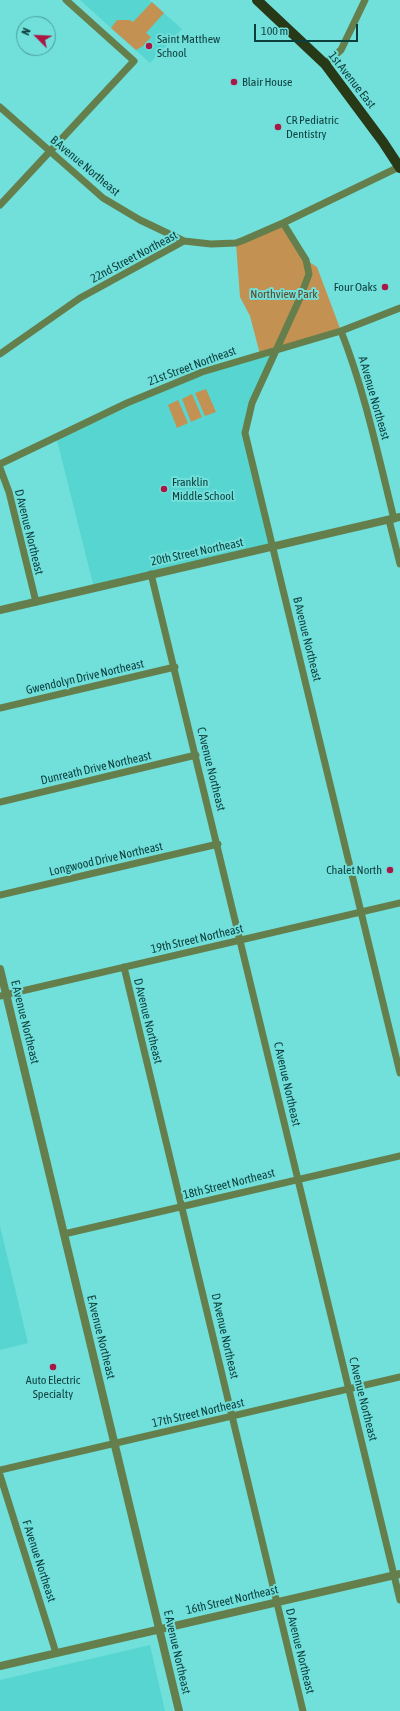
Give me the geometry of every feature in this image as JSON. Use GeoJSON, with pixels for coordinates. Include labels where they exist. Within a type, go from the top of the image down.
{"type":"FeatureCollection","features":[{"type":"Feature","properties":{"kind":"main road","name":"1st Avenue East"},"geometry":{"type":"LineString","coordinates":[[257,0],[325,64],[400,167]]}},
{"type":"Feature","properties":{"kind":"street"},"geometry":{"type":"LineString","coordinates":[[0,205],[134,61],[66,0]]}},
{"type":"Feature","properties":{"kind":"street"},"geometry":{"type":"LineString","coordinates":[[325,64],[341,50],[365,0]]}},
{"type":"Feature","properties":{"kind":"street","name":"B Avenue Northeast"},"geometry":{"type":"LineString","coordinates":[[0,107],[103,198],[140,220],[184,242]]}},
{"type":"Feature","properties":{"kind":"street","name":"22nd Street Northeast"},"geometry":{"type":"LineString","coordinates":[[0,354],[80,298],[184,242],[211,244],[236,243],[283,223],[400,167]]}},
{"type":"Feature","properties":{"kind":"street","name":"B Avenue Northeast"},"geometry":{"type":"LineString","coordinates":[[283,223],[306,260],[309,274],[307,284],[252,403],[245,433],[400,1073]]}},
{"type":"Feature","properties":{"kind":"street","name":"21st Street Northeast"},"geometry":{"type":"LineString","coordinates":[[0,464],[120,406],[202,372],[341,331],[400,308]]}},
{"type":"Feature","properties":{"kind":"street","name":"A Avenue Northeast"},"geometry":{"type":"LineString","coordinates":[[341,331],[357,372],[370,418],[394,519],[400,564]]}},
{"type":"Feature","properties":{"kind":"street","name":"D Avenue Northeast"},"geometry":{"type":"LineString","coordinates":[[0,468],[8,492],[36,602]]}},
{"type":"Feature","properties":{"kind":"street","name":"20th Street Northeast"},"geometry":{"type":"LineString","coordinates":[[0,610],[394,519]]}},
{"type":"Feature","properties":{"kind":"street","name":"C Avenue Northeast"},"geometry":{"type":"LineString","coordinates":[[151,574],[218,844],[349,1389],[397,1574],[400,1600]]}},
{"type":"Feature","properties":{"kind":"street","name":"Gwendolyn Drive Northeast"},"geometry":{"type":"LineString","coordinates":[[0,708],[174,667]]}},
{"type":"Feature","properties":{"kind":"street","name":"Dunreath Drive Northeast"},"geometry":{"type":"LineString","coordinates":[[0,802],[196,755]]}},
{"type":"Feature","properties":{"kind":"street","name":"Longwood Drive Northeast"},"geometry":{"type":"LineString","coordinates":[[0,895],[218,844]]}},
{"type":"Feature","properties":{"kind":"street","name":"19th Street Northeast"},"geometry":{"type":"LineString","coordinates":[[3,995],[400,903]]}},
{"type":"Feature","properties":{"kind":"street","name":"D Avenue Northeast"},"geometry":{"type":"LineString","coordinates":[[124,967],[303,1711]]}},
{"type":"Feature","properties":{"kind":"street","name":"E Avenue Northeast"},"geometry":{"type":"LineString","coordinates":[[0,969],[3,995],[64,1234],[179,1711]]}},
{"type":"Feature","properties":{"kind":"street","name":"18th Street Northeast"},"geometry":{"type":"LineString","coordinates":[[64,1234],[400,1156]]}},
{"type":"Feature","properties":{"kind":"street","name":"17th Street Northeast"},"geometry":{"type":"LineString","coordinates":[[0,1470],[400,1377]]}},
{"type":"Feature","properties":{"kind":"street","name":"F Avenue Northeast"},"geometry":{"type":"LineString","coordinates":[[0,1475],[56,1653]]}},
{"type":"Feature","properties":{"kind":"street","name":"16th Street Northeast"},"geometry":{"type":"LineString","coordinates":[[0,1666],[397,1574]]}},
{"type":"Feature","properties":{"kind":"shaded area","name":"Saint Matthew School"},"geometry":{"type":"Polygon","coordinates":[[[80,0],[149,0],[182,29],[150,63],[80,0]]]}},
{"type":"Feature","properties":{"kind":"shaded area","name":"Franklin Middle School"},"geometry":{"type":"Polygon","coordinates":[[[277,350],[252,403],[245,433],[273,547],[94,588],[57,440],[202,372],[277,350]]]}},
{"type":"Feature","properties":{"kind":"shaded area"},"geometry":{"type":"Polygon","coordinates":[[[0,1226],[28,1343],[0,1350],[0,1226]]]}},
{"type":"Feature","properties":{"kind":"shaded area"},"geometry":{"type":"Polygon","coordinates":[[[150,1645],[165,1711],[0,1711],[0,1680],[150,1645]]]}},
{"type":"Feature","properties":{"kind":"green space"},"geometry":{"type":"Polygon","coordinates":[[[152,2],[164,13],[146,33],[151,37],[143,46],[136,50],[111,28],[117,20],[130,20],[133,22],[152,2]]]}},
{"type":"Feature","properties":{"kind":"green space","name":"Northview Park"},"geometry":{"type":"Polygon","coordinates":[[[283,223],[306,260],[317,267],[341,331],[260,354],[250,316],[240,297],[236,243],[283,223]]]}},
{"type":"Feature","properties":{"kind":"green space"},"geometry":{"type":"Polygon","coordinates":[[[206,389],[216,412],[205,416],[195,393],[206,389]]]}},
{"type":"Feature","properties":{"kind":"green space"},"geometry":{"type":"Polygon","coordinates":[[[192,394],[202,417],[191,422],[182,399],[192,394]]]}},
{"type":"Feature","properties":{"kind":"green space"},"geometry":{"type":"Polygon","coordinates":[[[178,400],[188,423],[177,428],[168,405],[178,400]]]}},
{"type":"Feature","properties":{"kind":"place","name":"Saint Matthew School"},"geometry":{"type":"Point","coordinates":[149,46]}},
{"type":"Feature","properties":{"kind":"place","name":"Blair House"},"geometry":{"type":"Point","coordinates":[234,82]}},
{"type":"Feature","properties":{"kind":"place","name":"CR Pediatric Dentistry"},"geometry":{"type":"Point","coordinates":[278,127]}},
{"type":"Feature","properties":{"kind":"place","name":"Four Oaks"},"geometry":{"type":"Point","coordinates":[385,287]}},
{"type":"Feature","properties":{"kind":"place","name":"Franklin Middle School"},"geometry":{"type":"Point","coordinates":[164,489]}},
{"type":"Feature","properties":{"kind":"place","name":"Chalet North"},"geometry":{"type":"Point","coordinates":[390,870]}},
{"type":"Feature","properties":{"kind":"place","name":"Auto Electric Specialty"},"geometry":{"type":"Point","coordinates":[53,1367]}}]}
